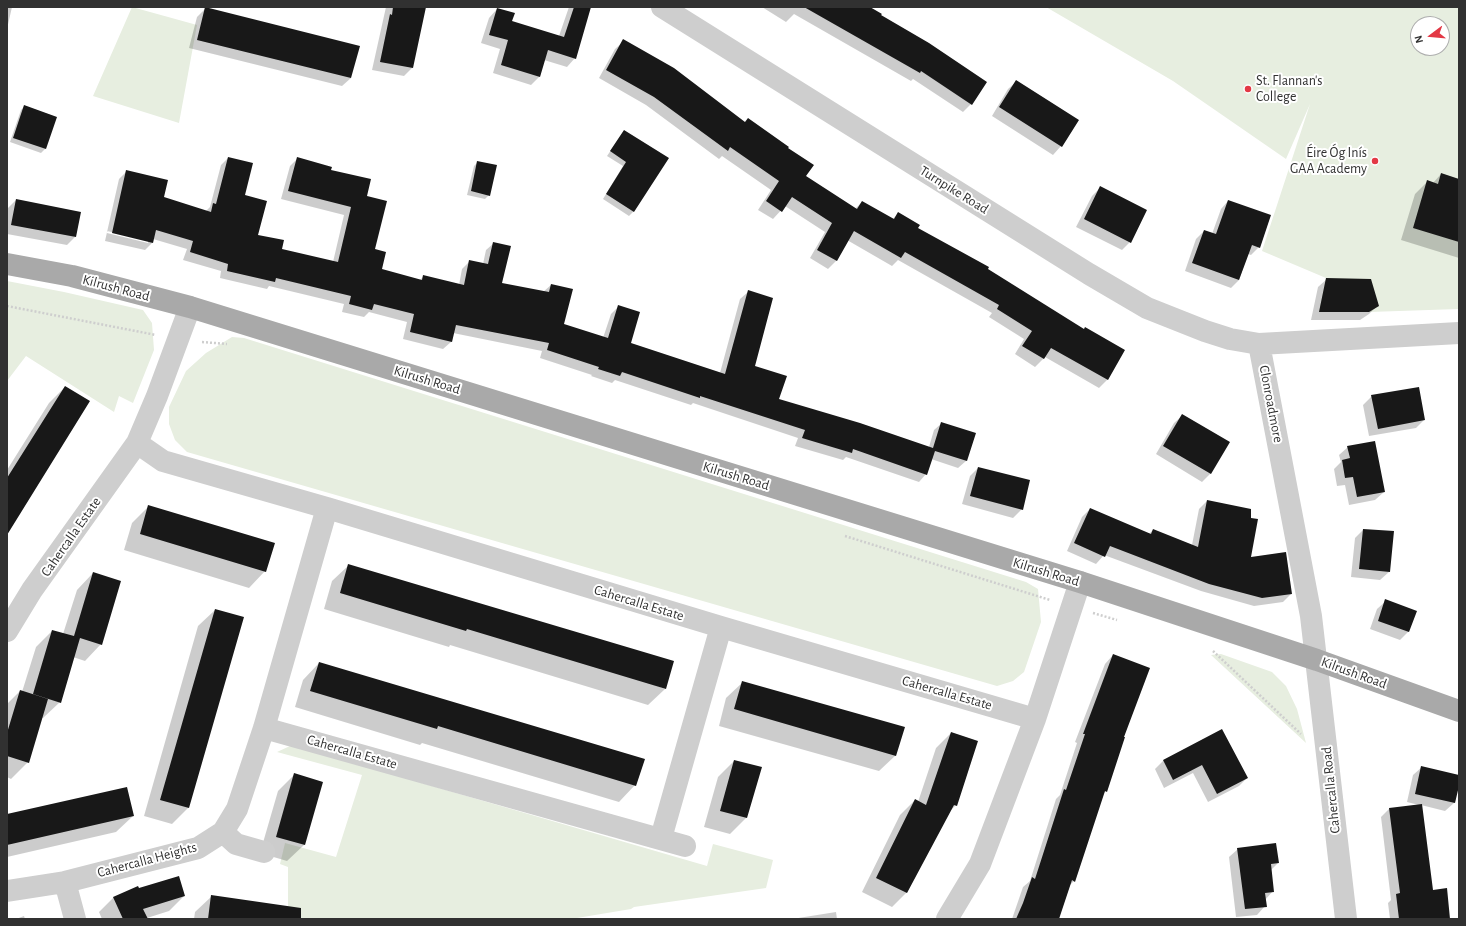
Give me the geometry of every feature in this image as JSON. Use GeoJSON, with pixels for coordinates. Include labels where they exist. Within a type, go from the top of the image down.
{"type":"FeatureCollection","features":[{"type":"Feature","properties":{"kind":"main road","name":"Kilrush Road"},"geometry":{"type":"LineString","coordinates":[[7,264],[72,276],[190,307],[1080,582],[1317,660],[1459,711]]}},
{"type":"Feature","properties":{"kind":"street","name":"Turnpike Road"},"geometry":{"type":"LineString","coordinates":[[662,7],[1082,270],[1146,308],[1211,333],[1230,339],[1259,344]]}},
{"type":"Feature","properties":{"kind":"street","name":"Cahercalla Estate"},"geometry":{"type":"LineString","coordinates":[[7,631],[32,590],[137,443],[190,307]]}},
{"type":"Feature","properties":{"kind":"street","name":"Clonroadmore"},"geometry":{"type":"LineString","coordinates":[[1317,660],[1311,616],[1259,344],[1459,333]]}},
{"type":"Feature","properties":{"kind":"street","name":"Cahercalla Estate"},"geometry":{"type":"LineString","coordinates":[[137,443],[163,461],[327,508],[721,628],[1035,719]]}},
{"type":"Feature","properties":{"kind":"street"},"geometry":{"type":"LineString","coordinates":[[264,728],[327,508]]}},
{"type":"Feature","properties":{"kind":"street"},"geometry":{"type":"LineString","coordinates":[[947,919],[980,864],[1035,719],[1080,582]]}},
{"type":"Feature","properties":{"kind":"street"},"geometry":{"type":"LineString","coordinates":[[661,838],[721,628]]}},
{"type":"Feature","properties":{"kind":"street","name":"Cahercalla Road"},"geometry":{"type":"LineString","coordinates":[[1317,660],[1324,734],[1346,919]]}},
{"type":"Feature","properties":{"kind":"street","name":"Cahercalla Estate"},"geometry":{"type":"LineString","coordinates":[[264,728],[661,838],[685,846]]}},
{"type":"Feature","properties":{"kind":"street","name":"Cahercalla Heights"},"geometry":{"type":"LineString","coordinates":[[65,882],[198,848],[223,832],[237,809],[264,728]]}},
{"type":"Feature","properties":{"kind":"street"},"geometry":{"type":"LineString","coordinates":[[223,832],[236,844],[264,852]]}},
{"type":"Feature","properties":{"kind":"street"},"geometry":{"type":"LineString","coordinates":[[7,891],[65,882],[75,919]]}},
{"type":"Feature","properties":{"kind":"path"},"geometry":{"type":"LineString","coordinates":[[7,306],[178,339],[229,344]]}},
{"type":"Feature","properties":{"kind":"path"},"geometry":{"type":"LineString","coordinates":[[844,535],[1123,622]]}},
{"type":"Feature","properties":{"kind":"path"},"geometry":{"type":"LineString","coordinates":[[1210,648],[1301,734],[1324,734]]}},
{"type":"Feature","properties":{"kind":"shaded area"},"geometry":{"type":"Polygon","coordinates":[[[132,7],[197,25],[179,123],[93,96],[132,7]]]}},
{"type":"Feature","properties":{"kind":"shaded area","name":"Éire Óg Inís GAA Academy"},"geometry":{"type":"Polygon","coordinates":[[[1046,7],[1459,7],[1459,309],[1319,312],[1326,278],[1262,251],[1310,104],[1286,159],[1173,81],[1046,7]]]}},
{"type":"Feature","properties":{"kind":"shaded area"},"geometry":{"type":"Polygon","coordinates":[[[7,281],[143,310],[152,323],[154,350],[133,403],[119,396],[114,412],[26,356],[7,381],[7,281]]]}},
{"type":"Feature","properties":{"kind":"shaded area"},"geometry":{"type":"Polygon","coordinates":[[[232,337],[244,338],[1026,582],[1038,589],[1041,622],[1024,672],[1013,681],[997,686],[187,452],[175,440],[169,424],[169,407],[186,371],[206,353],[232,337]]]}},
{"type":"Feature","properties":{"kind":"shaded area"},"geometry":{"type":"Polygon","coordinates":[[[1221,654],[1272,672],[1286,686],[1297,709],[1306,743],[1211,655],[1221,654]]]}},
{"type":"Feature","properties":{"kind":"shaded area"},"geometry":{"type":"Polygon","coordinates":[[[290,746],[298,747],[707,866],[713,844],[773,860],[766,888],[634,907],[631,909],[571,919],[288,919],[288,867],[280,864],[285,843],[336,857],[362,775],[277,752],[290,746]]]}},
{"type":"Feature","properties":{"kind":"building"},"geometry":{"type":"Polygon","coordinates":[[[205,7],[360,46],[351,78],[197,40],[205,7]]]}},
{"type":"Feature","properties":{"kind":"building"},"geometry":{"type":"Polygon","coordinates":[[[393,7],[426,7],[413,68],[380,62],[390,14],[392,15],[393,7]]]}},
{"type":"Feature","properties":{"kind":"building"},"geometry":{"type":"Polygon","coordinates":[[[574,7],[591,7],[576,59],[548,50],[540,77],[501,65],[508,40],[489,35],[497,8],[515,13],[512,21],[564,37],[574,7]]]}},
{"type":"Feature","properties":{"kind":"building"},"geometry":{"type":"Polygon","coordinates":[[[804,7],[870,7],[929,43],[987,82],[972,105],[921,71],[920,73],[804,7]]]}},
{"type":"Feature","properties":{"kind":"building"},"geometry":{"type":"Polygon","coordinates":[[[623,39],[674,68],[745,122],[748,118],[789,147],[788,148],[814,165],[806,176],[857,209],[862,201],[894,219],[898,212],[920,225],[918,228],[989,267],[988,269],[1084,329],[1085,327],[1125,350],[1108,380],[1051,348],[1044,359],[1022,346],[1032,331],[997,309],[999,305],[905,252],[901,258],[854,231],[837,261],[817,250],[832,223],[792,197],[782,212],[766,201],[779,181],[730,147],[728,151],[654,97],[606,70],[623,39]]]}},
{"type":"Feature","properties":{"kind":"building"},"geometry":{"type":"Polygon","coordinates":[[[1016,80],[1079,120],[1062,147],[999,107],[1016,80]]]}},
{"type":"Feature","properties":{"kind":"building"},"geometry":{"type":"Polygon","coordinates":[[[24,105],[57,117],[46,149],[13,138],[24,105]]]}},
{"type":"Feature","properties":{"kind":"building"},"geometry":{"type":"Polygon","coordinates":[[[624,130],[669,158],[634,212],[606,194],[626,162],[610,151],[624,130]]]}},
{"type":"Feature","properties":{"kind":"building"},"geometry":{"type":"Polygon","coordinates":[[[228,157],[253,163],[245,195],[267,201],[258,235],[284,240],[282,249],[338,262],[351,207],[288,191],[297,157],[332,167],[331,170],[371,179],[367,196],[387,201],[375,249],[386,252],[382,269],[422,280],[423,275],[464,285],[469,260],[488,264],[493,242],[511,246],[502,283],[549,292],[551,284],[573,289],[564,324],[608,338],[618,305],[640,312],[631,343],[725,374],[748,290],[773,298],[755,366],[787,376],[779,399],[860,423],[933,448],[941,422],[976,433],[967,461],[935,451],[927,475],[853,449],[852,453],[802,438],[805,430],[700,396],[700,398],[622,372],[620,376],[598,369],[599,367],[547,350],[549,343],[456,325],[452,342],[410,332],[414,314],[374,304],[372,310],[349,304],[351,296],[276,278],[275,282],[227,271],[228,264],[190,252],[193,241],[156,230],[153,243],[112,233],[126,170],[168,180],[164,197],[211,212],[213,203],[216,204],[228,157]]]}},
{"type":"Feature","properties":{"kind":"building"},"geometry":{"type":"Polygon","coordinates":[[[477,161],[497,165],[490,196],[471,191],[477,161]]]}},
{"type":"Feature","properties":{"kind":"building"},"geometry":{"type":"Polygon","coordinates":[[[1441,173],[1459,179],[1459,242],[1413,228],[1427,180],[1438,184],[1441,173]]]}},
{"type":"Feature","properties":{"kind":"building"},"geometry":{"type":"Polygon","coordinates":[[[1100,186],[1147,210],[1131,243],[1084,219],[1100,186]]]}},
{"type":"Feature","properties":{"kind":"building"},"geometry":{"type":"Polygon","coordinates":[[[16,199],[81,212],[76,237],[11,225],[16,199]]]}},
{"type":"Feature","properties":{"kind":"building"},"geometry":{"type":"Polygon","coordinates":[[[1228,200],[1271,215],[1260,248],[1252,245],[1239,280],[1192,263],[1204,230],[1216,234],[1228,200]]]}},
{"type":"Feature","properties":{"kind":"building"},"geometry":{"type":"Polygon","coordinates":[[[1326,278],[1371,279],[1379,306],[1369,312],[1319,312],[1326,278]]]}},
{"type":"Feature","properties":{"kind":"building"},"geometry":{"type":"Polygon","coordinates":[[[65,386],[90,401],[7,535],[7,478],[65,386]]]}},
{"type":"Feature","properties":{"kind":"building"},"geometry":{"type":"Polygon","coordinates":[[[1419,387],[1425,420],[1378,429],[1371,395],[1419,387]]]}},
{"type":"Feature","properties":{"kind":"building"},"geometry":{"type":"Polygon","coordinates":[[[1182,414],[1230,442],[1211,474],[1163,446],[1182,414]]]}},
{"type":"Feature","properties":{"kind":"building"},"geometry":{"type":"Polygon","coordinates":[[[1375,441],[1385,492],[1357,497],[1353,477],[1345,478],[1342,460],[1350,458],[1347,446],[1375,441]]]}},
{"type":"Feature","properties":{"kind":"building"},"geometry":{"type":"Polygon","coordinates":[[[978,467],[1030,480],[1023,510],[970,496],[978,467]]]}},
{"type":"Feature","properties":{"kind":"building"},"geometry":{"type":"Polygon","coordinates":[[[1207,500],[1251,509],[1251,518],[1258,519],[1251,557],[1286,552],[1292,594],[1262,598],[1209,584],[1110,546],[1105,557],[1074,543],[1090,508],[1151,534],[1153,529],[1198,547],[1207,500]]]}},
{"type":"Feature","properties":{"kind":"building"},"geometry":{"type":"Polygon","coordinates":[[[148,505],[275,543],[266,572],[140,534],[148,505]]]}},
{"type":"Feature","properties":{"kind":"building"},"geometry":{"type":"Polygon","coordinates":[[[1363,529],[1394,531],[1390,572],[1359,569],[1363,529]]]}},
{"type":"Feature","properties":{"kind":"building"},"geometry":{"type":"Polygon","coordinates":[[[348,564],[674,661],[666,689],[467,629],[466,631],[340,593],[348,564]]]}},
{"type":"Feature","properties":{"kind":"building"},"geometry":{"type":"Polygon","coordinates":[[[93,572],[121,581],[102,645],[80,638],[61,703],[33,694],[52,630],[74,636],[93,572]]]}},
{"type":"Feature","properties":{"kind":"building"},"geometry":{"type":"Polygon","coordinates":[[[1385,599],[1417,611],[1409,632],[1378,621],[1385,599]]]}},
{"type":"Feature","properties":{"kind":"building"},"geometry":{"type":"Polygon","coordinates":[[[215,609],[244,617],[189,808],[160,800],[215,609]]]}},
{"type":"Feature","properties":{"kind":"building"},"geometry":{"type":"Polygon","coordinates":[[[1113,654],[1150,668],[1124,737],[1107,792],[1105,791],[1075,882],[1072,880],[1059,919],[1016,919],[1032,877],[1035,879],[1064,789],[1066,790],[1085,734],[1083,734],[1113,654]]]}},
{"type":"Feature","properties":{"kind":"building"},"geometry":{"type":"Polygon","coordinates":[[[319,662],[645,759],[636,786],[438,726],[437,729],[310,691],[319,662]]]}},
{"type":"Feature","properties":{"kind":"building"},"geometry":{"type":"Polygon","coordinates":[[[742,681],[905,727],[896,756],[734,709],[742,681]]]}},
{"type":"Feature","properties":{"kind":"building"},"geometry":{"type":"Polygon","coordinates":[[[20,690],[48,699],[29,763],[7,756],[7,733],[20,690]]]}},
{"type":"Feature","properties":{"kind":"building"},"geometry":{"type":"Polygon","coordinates":[[[1222,729],[1248,778],[1217,794],[1202,765],[1173,780],[1163,760],[1222,729]]]}},
{"type":"Feature","properties":{"kind":"building"},"geometry":{"type":"Polygon","coordinates":[[[951,732],[978,741],[957,806],[954,805],[907,893],[876,878],[915,799],[926,805],[951,732]]]}},
{"type":"Feature","properties":{"kind":"building"},"geometry":{"type":"Polygon","coordinates":[[[734,760],[762,767],[747,818],[720,811],[734,760]]]}},
{"type":"Feature","properties":{"kind":"building"},"geometry":{"type":"Polygon","coordinates":[[[1421,766],[1459,775],[1459,786],[1455,803],[1415,794],[1421,766]]]}},
{"type":"Feature","properties":{"kind":"building"},"geometry":{"type":"Polygon","coordinates":[[[294,773],[323,782],[305,845],[276,837],[294,773]]]}},
{"type":"Feature","properties":{"kind":"building"},"geometry":{"type":"Polygon","coordinates":[[[127,787],[134,816],[7,845],[7,814],[127,787]]]}},
{"type":"Feature","properties":{"kind":"building"},"geometry":{"type":"Polygon","coordinates":[[[1422,804],[1433,890],[1447,888],[1450,919],[1399,919],[1396,894],[1400,893],[1389,808],[1422,804]]]}},
{"type":"Feature","properties":{"kind":"building"},"geometry":{"type":"Polygon","coordinates":[[[1276,843],[1279,863],[1271,864],[1274,892],[1265,893],[1267,907],[1245,909],[1237,848],[1276,843]]]}},
{"type":"Feature","properties":{"kind":"building"},"geometry":{"type":"Polygon","coordinates":[[[179,876],[185,896],[143,909],[148,919],[123,919],[113,897],[138,886],[139,888],[179,876]]]}},
{"type":"Feature","properties":{"kind":"building"},"geometry":{"type":"Polygon","coordinates":[[[211,895],[301,908],[301,919],[208,919],[211,895]]]}},
{"type":"Feature","properties":{"kind":"place","name":"St. Flannan's College"},"geometry":{"type":"Point","coordinates":[1248,89]}},
{"type":"Feature","properties":{"kind":"place","name":"Éire Óg Inís GAA Academy"},"geometry":{"type":"Point","coordinates":[1375,161]}}]}
